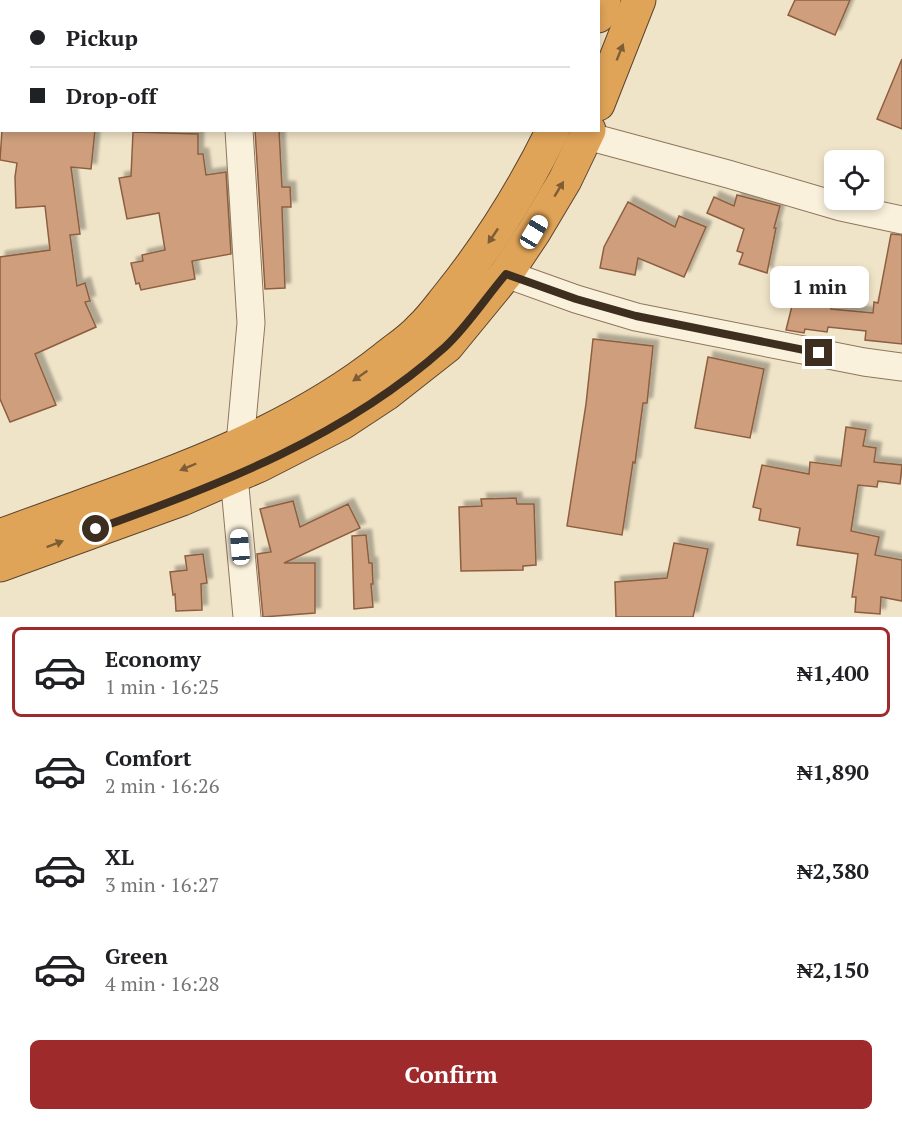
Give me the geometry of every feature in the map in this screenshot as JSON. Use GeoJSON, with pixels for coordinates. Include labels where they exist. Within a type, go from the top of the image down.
{"type":"FeatureCollection","features":[{"type":"Feature","properties":{"kind":"highway"},"geometry":{"type":"LineString","coordinates":[[600,99],[639,0]]}},
{"type":"Feature","properties":{"kind":"highway"},"geometry":{"type":"LineString","coordinates":[[0,536],[163,478],[240,444],[320,403],[362,376],[420,330],[477,260],[534,169],[552,132]]}},
{"type":"Feature","properties":{"kind":"highway"},"geometry":{"type":"LineString","coordinates":[[0,565],[182,499],[234,476],[342,423],[386,394],[447,346],[506,274],[560,188],[588,133]]}},
{"type":"Feature","properties":{"kind":"street"},"geometry":{"type":"LineString","coordinates":[[239,132],[251,323],[240,444]]}},
{"type":"Feature","properties":{"kind":"street"},"geometry":{"type":"LineString","coordinates":[[588,133],[841,207],[902,220]]}},
{"type":"Feature","properties":{"kind":"street"},"geometry":{"type":"LineString","coordinates":[[506,274],[576,299],[636,316],[864,363],[902,367]]}},
{"type":"Feature","properties":{"kind":"street"},"geometry":{"type":"LineString","coordinates":[[234,476],[247,617]]}},
{"type":"Feature","properties":{"kind":"building"},"geometry":{"type":"Polygon","coordinates":[[[795,0],[850,0],[835,35],[788,15],[795,0]]]}},
{"type":"Feature","properties":{"kind":"building"},"geometry":{"type":"Polygon","coordinates":[[[902,59],[902,129],[877,119],[902,59]]]}},
{"type":"Feature","properties":{"kind":"building"},"geometry":{"type":"Polygon","coordinates":[[[2,132],[95,132],[91,169],[71,167],[80,234],[70,235],[77,286],[85,283],[90,301],[85,302],[96,327],[35,354],[56,405],[10,422],[0,399],[0,257],[50,250],[45,206],[16,208],[17,163],[0,160],[2,132]]]}},
{"type":"Feature","properties":{"kind":"building"},"geometry":{"type":"Polygon","coordinates":[[[133,132],[198,134],[198,154],[203,154],[206,175],[226,172],[231,254],[192,261],[195,279],[141,290],[139,283],[136,284],[131,263],[143,261],[142,255],[165,250],[159,213],[127,219],[119,178],[131,176],[133,132]]]}},
{"type":"Feature","properties":{"kind":"building"},"geometry":{"type":"Polygon","coordinates":[[[255,132],[279,132],[282,187],[290,187],[291,207],[282,207],[285,288],[265,289],[255,132]]]}},
{"type":"Feature","properties":{"kind":"building"},"geometry":{"type":"Polygon","coordinates":[[[737,195],[780,206],[767,273],[739,264],[743,253],[737,251],[744,229],[707,213],[714,197],[734,206],[737,195]]]}},
{"type":"Feature","properties":{"kind":"building"},"geometry":{"type":"Polygon","coordinates":[[[628,202],[675,227],[679,216],[706,227],[684,277],[638,258],[635,275],[600,268],[604,247],[628,202]]]}},
{"type":"Feature","properties":{"kind":"building"},"geometry":{"type":"Polygon","coordinates":[[[891,234],[902,235],[902,344],[865,340],[866,331],[828,327],[827,332],[805,329],[804,333],[786,330],[799,278],[813,281],[810,300],[832,305],[831,309],[873,313],[874,302],[878,303],[891,234]]]}},
{"type":"Feature","properties":{"kind":"building"},"geometry":{"type":"Polygon","coordinates":[[[593,339],[653,346],[647,403],[643,403],[622,535],[567,526],[586,404],[593,339]]]}},
{"type":"Feature","properties":{"kind":"building"},"geometry":{"type":"Polygon","coordinates":[[[708,357],[764,369],[750,438],[695,428],[708,357]]]}},
{"type":"Feature","properties":{"kind":"building"},"geometry":{"type":"Polygon","coordinates":[[[846,427],[866,430],[863,446],[876,448],[874,462],[902,465],[900,484],[878,481],[877,487],[858,485],[851,531],[879,537],[875,555],[902,560],[902,601],[881,597],[880,614],[855,612],[856,597],[852,597],[858,554],[797,545],[800,528],[759,520],[761,509],[753,507],[762,465],[809,474],[810,462],[841,466],[846,427]]]}},
{"type":"Feature","properties":{"kind":"building"},"geometry":{"type":"Polygon","coordinates":[[[516,498],[517,504],[534,504],[536,565],[523,566],[523,570],[461,571],[459,507],[482,506],[481,499],[516,498]]]}},
{"type":"Feature","properties":{"kind":"building"},"geometry":{"type":"Polygon","coordinates":[[[293,501],[300,527],[348,504],[360,528],[284,563],[315,563],[315,613],[263,617],[257,554],[271,552],[260,509],[293,501]]]}},
{"type":"Feature","properties":{"kind":"building"},"geometry":{"type":"Polygon","coordinates":[[[366,535],[369,563],[372,563],[373,607],[354,609],[352,536],[366,535]]]}},
{"type":"Feature","properties":{"kind":"building"},"geometry":{"type":"Polygon","coordinates":[[[674,543],[708,549],[693,617],[616,617],[615,582],[667,578],[674,543]]]}},
{"type":"Feature","properties":{"kind":"building"},"geometry":{"type":"Polygon","coordinates":[[[203,554],[207,583],[201,584],[202,610],[176,611],[170,572],[187,570],[185,556],[203,554]]]}},
{"type":"Feature","properties":{"kind":"route"},"geometry":{"type":"LineString","coordinates":[[96,529],[182,499],[260,465],[342,423],[386,394],[447,346],[506,274],[576,299],[636,316],[819,353]]}}]}
